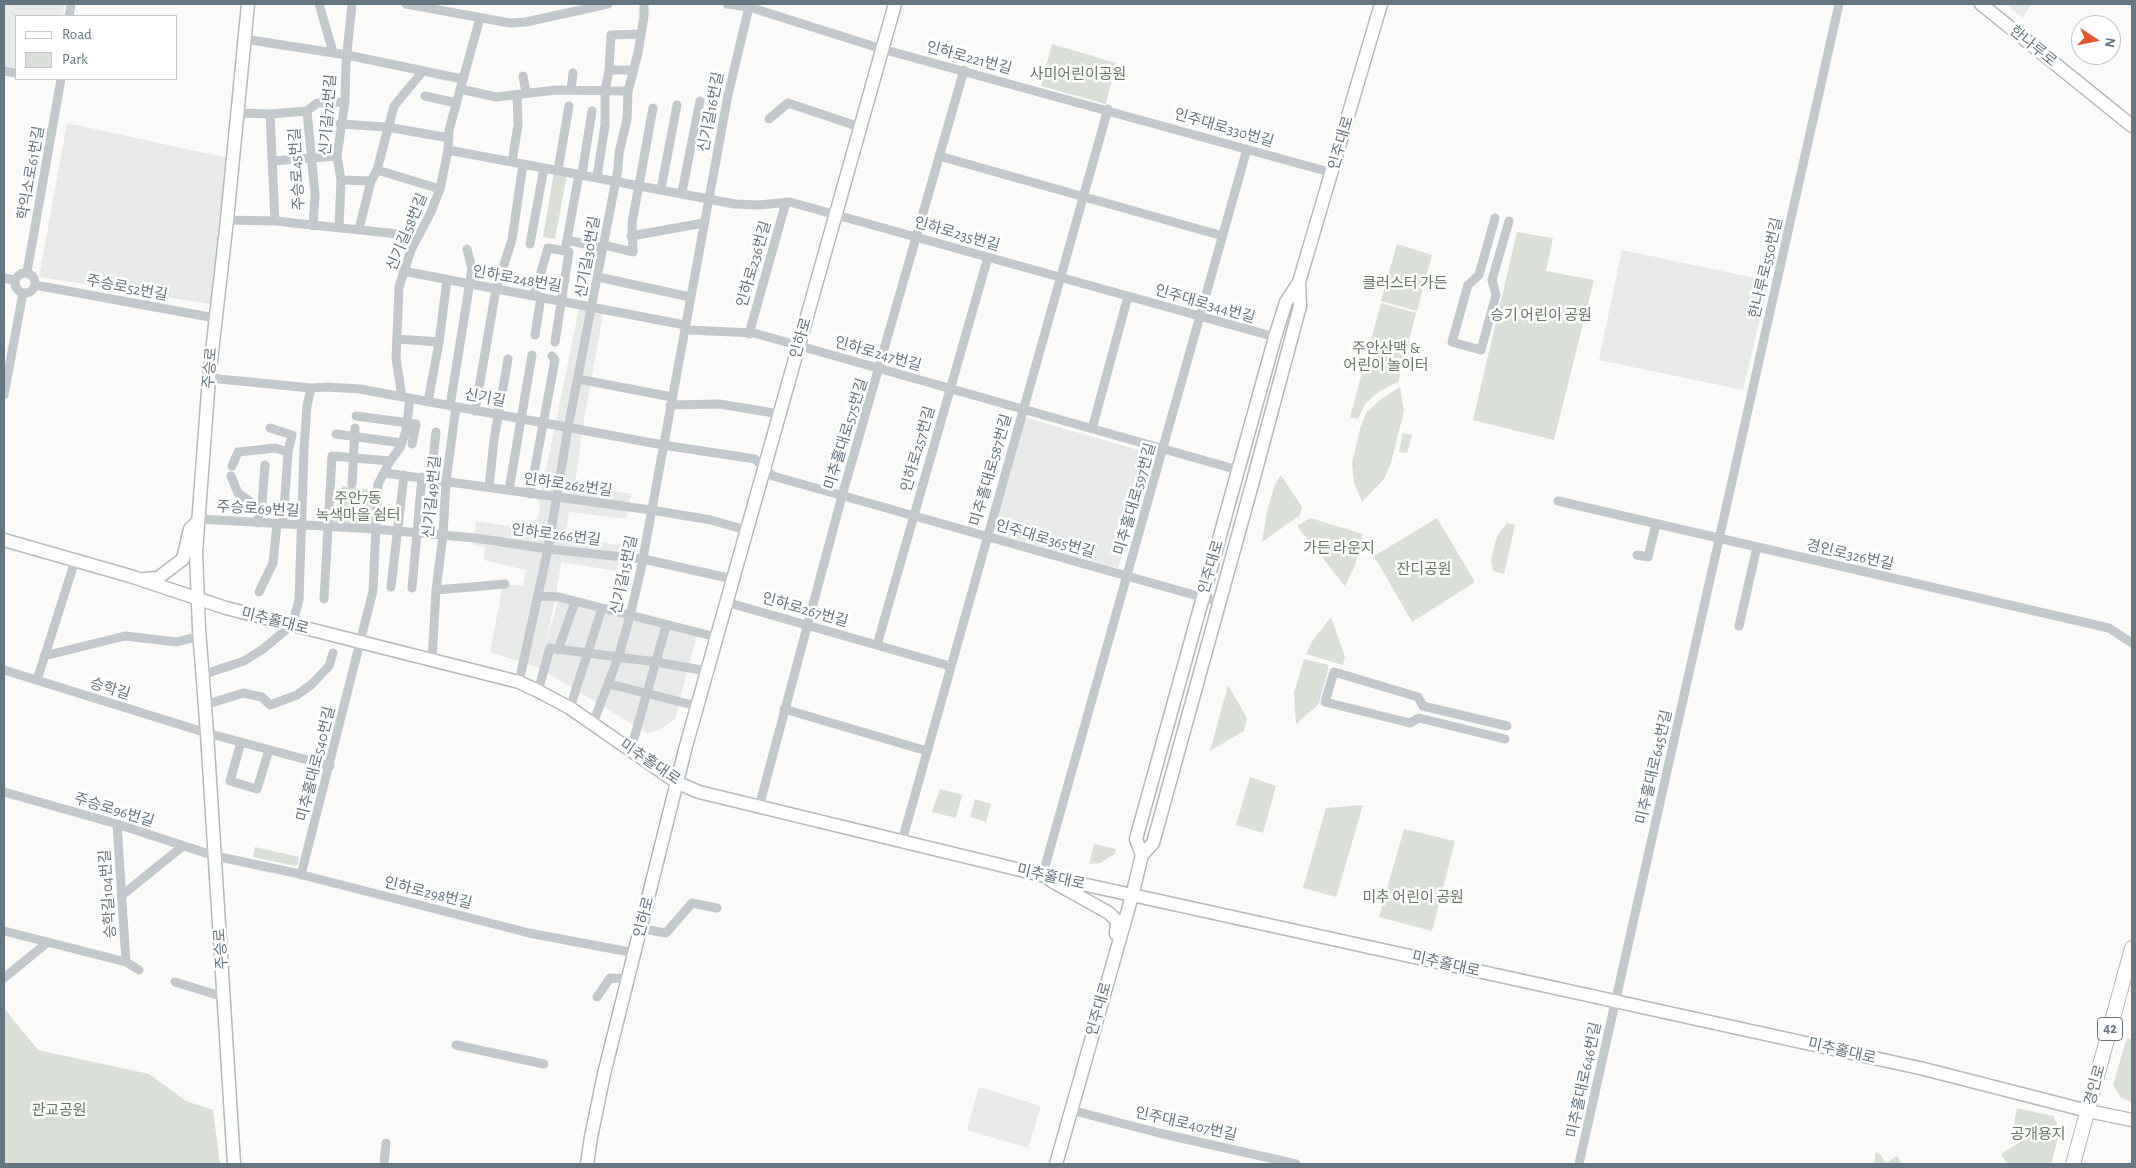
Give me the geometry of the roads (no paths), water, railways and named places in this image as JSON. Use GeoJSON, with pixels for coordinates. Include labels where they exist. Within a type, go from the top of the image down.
{"type":"FeatureCollection","features":[{"type":"Feature","properties":{"kind":"main road","name":"주승로"},"geometry":{"type":"LineString","coordinates":[[234,1164],[207,734],[199,636],[196,552],[209,378],[227,220],[248,4]]}},
{"type":"Feature","properties":{"kind":"main road","name":"인하로"},"geometry":{"type":"LineString","coordinates":[[588,1164],[591,1137],[604,1074],[697,706],[746,530],[760,463],[780,414],[799,346],[841,216],[860,127],[895,4]]}},
{"type":"Feature","properties":{"kind":"main road","name":"인주대로"},"geometry":{"type":"LineString","coordinates":[[1056,1164],[1142,855],[1153,843],[1291,342],[1300,306],[1300,282],[1381,4]]}},
{"type":"Feature","properties":{"kind":"main road","name":"한나루로"},"geometry":{"type":"LineString","coordinates":[[1981,4],[2132,126]]}},
{"type":"Feature","properties":{"kind":"main road","name":"인주대로"},"geometry":{"type":"LineString","coordinates":[[1142,855],[1136,839],[1275,337],[1286,302],[1300,282]]}},
{"type":"Feature","properties":{"kind":"main road"},"geometry":{"type":"LineString","coordinates":[[130,576],[149,579],[158,578],[167,573],[183,559],[190,530],[199,519]]}},
{"type":"Feature","properties":{"kind":"main road","name":"미추홀대로"},"geometry":{"type":"LineString","coordinates":[[4,540],[130,576],[226,608],[519,682],[538,690],[570,708],[678,783],[698,792],[1132,896],[1932,1071],[2088,1111],[2132,1120]]}},
{"type":"Feature","properties":{"kind":"main road"},"geometry":{"type":"LineString","coordinates":[[1041,875],[1109,913],[1117,921],[1114,954]]}},
{"type":"Feature","properties":{"kind":"main road","name":"경인로"},"geometry":{"type":"LineString","coordinates":[[2073,1164],[2132,948]]}},
{"type":"Feature","properties":{"kind":"street"},"geometry":{"type":"LineString","coordinates":[[319,4],[333,52]]}},
{"type":"Feature","properties":{"kind":"street","name":"신기길72번길"},"geometry":{"type":"LineString","coordinates":[[339,228],[341,180],[337,156],[340,124],[345,102],[352,4]]}},
{"type":"Feature","properties":{"kind":"street"},"geometry":{"type":"LineString","coordinates":[[406,4],[510,23],[526,22],[608,4]]}},
{"type":"Feature","properties":{"kind":"street","name":"신기길30번길"},"geometry":{"type":"LineString","coordinates":[[537,596],[548,550],[568,428],[593,307],[616,180],[627,119],[628,91],[641,34],[644,4]]}},
{"type":"Feature","properties":{"kind":"street","name":"인하로221번길"},"geometry":{"type":"LineString","coordinates":[[727,4],[749,7],[882,48],[1108,109]]}},
{"type":"Feature","properties":{"kind":"street","name":"한나루로550번길"},"geometry":{"type":"LineString","coordinates":[[1720,538],[1840,4]]}},
{"type":"Feature","properties":{"kind":"street","name":"신기길16번길"},"geometry":{"type":"LineString","coordinates":[[663,445],[731,80],[749,7]]}},
{"type":"Feature","properties":{"kind":"street","name":"신기길58번길"},"geometry":{"type":"LineString","coordinates":[[402,443],[407,422],[406,398],[396,358],[399,287],[403,271],[417,236],[432,212],[440,189],[456,103],[480,18]]}},
{"type":"Feature","properties":{"kind":"street"},"geometry":{"type":"LineString","coordinates":[[597,177],[605,125],[605,91],[609,70],[611,35],[641,34]]}},
{"type":"Feature","properties":{"kind":"street"},"geometry":{"type":"LineString","coordinates":[[244,39],[333,52],[462,79]]}},
{"type":"Feature","properties":{"kind":"street"},"geometry":{"type":"LineString","coordinates":[[609,70],[634,70]]}},
{"type":"Feature","properties":{"kind":"street","name":"미추홀대로575번길"},"geometry":{"type":"LineString","coordinates":[[759,806],[842,496],[880,369],[915,237],[964,70]]}},
{"type":"Feature","properties":{"kind":"street"},"geometry":{"type":"LineString","coordinates":[[359,229],[371,181],[377,170],[387,126],[394,106],[423,71]]}},
{"type":"Feature","properties":{"kind":"street"},"geometry":{"type":"LineString","coordinates":[[571,90],[573,73]]}},
{"type":"Feature","properties":{"kind":"street"},"geometry":{"type":"LineString","coordinates":[[512,162],[523,76]]}},
{"type":"Feature","properties":{"kind":"street","name":"학익소로61번길"},"geometry":{"type":"LineString","coordinates":[[27,272],[61,80]]}},
{"type":"Feature","properties":{"kind":"street"},"geometry":{"type":"LineString","coordinates":[[460,88],[496,97],[571,90],[628,91]]}},
{"type":"Feature","properties":{"kind":"street"},"geometry":{"type":"LineString","coordinates":[[425,96],[456,103]]}},
{"type":"Feature","properties":{"kind":"street"},"geometry":{"type":"LineString","coordinates":[[682,192],[700,101]]}},
{"type":"Feature","properties":{"kind":"street"},"geometry":{"type":"LineString","coordinates":[[238,113],[270,114],[307,110],[317,103],[345,102]]}},
{"type":"Feature","properties":{"kind":"street"},"geometry":{"type":"LineString","coordinates":[[769,119],[788,103],[860,127]]}},
{"type":"Feature","properties":{"kind":"street"},"geometry":{"type":"LineString","coordinates":[[661,189],[677,104]]}},
{"type":"Feature","properties":{"kind":"street"},"geometry":{"type":"LineString","coordinates":[[558,170],[569,106]]}},
{"type":"Feature","properties":{"kind":"street"},"geometry":{"type":"LineString","coordinates":[[566,240],[633,252],[632,223],[653,108]]}},
{"type":"Feature","properties":{"kind":"street","name":"인주대로330번길"},"geometry":{"type":"LineString","coordinates":[[1108,109],[1333,173]]}},
{"type":"Feature","properties":{"kind":"street","name":"미추홀대로587번길"},"geometry":{"type":"LineString","coordinates":[[902,841],[1108,109]]}},
{"type":"Feature","properties":{"kind":"street","name":"주승로45번길"},"geometry":{"type":"LineString","coordinates":[[307,110],[315,195],[313,226]]}},
{"type":"Feature","properties":{"kind":"street"},"geometry":{"type":"LineString","coordinates":[[565,251],[592,111]]}},
{"type":"Feature","properties":{"kind":"street","name":"주승로45번길"},"geometry":{"type":"LineString","coordinates":[[270,114],[275,221]]}},
{"type":"Feature","properties":{"kind":"street"},"geometry":{"type":"LineString","coordinates":[[340,124],[387,126],[448,138]]}},
{"type":"Feature","properties":{"kind":"street","name":"미추홀대로597번길"},"geometry":{"type":"LineString","coordinates":[[1041,875],[1048,856],[1247,149]]}},
{"type":"Feature","properties":{"kind":"street","name":"인하로236번길"},"geometry":{"type":"LineString","coordinates":[[448,150],[682,192],[735,204],[759,205],[786,202],[823,211]]}},
{"type":"Feature","properties":{"kind":"street"},"geometry":{"type":"LineString","coordinates":[[273,161],[337,156]]}},
{"type":"Feature","properties":{"kind":"street"},"geometry":{"type":"LineString","coordinates":[[939,156],[1223,236]]}},
{"type":"Feature","properties":{"kind":"street"},"geometry":{"type":"LineString","coordinates":[[475,411],[496,290],[512,240],[524,164]]}},
{"type":"Feature","properties":{"kind":"street"},"geometry":{"type":"LineString","coordinates":[[530,244],[544,168]]}},
{"type":"Feature","properties":{"kind":"street"},"geometry":{"type":"LineString","coordinates":[[377,170],[440,189]]}},
{"type":"Feature","properties":{"kind":"street"},"geometry":{"type":"LineString","coordinates":[[341,180],[371,181]]}},
{"type":"Feature","properties":{"kind":"street","name":"인하로236번길"},"geometry":{"type":"LineString","coordinates":[[749,334],[786,202]]}},
{"type":"Feature","properties":{"kind":"street","name":"인하로235번길"},"geometry":{"type":"LineString","coordinates":[[823,211],[1060,277]]}},
{"type":"Feature","properties":{"kind":"street"},"geometry":{"type":"LineString","coordinates":[[1495,218],[1479,275],[1468,286],[1452,342],[1481,350],[1496,295],[1492,280],[1509,221]]}},
{"type":"Feature","properties":{"kind":"street","name":"주승로45번길"},"geometry":{"type":"LineString","coordinates":[[227,220],[275,221],[417,236]]}},
{"type":"Feature","properties":{"kind":"street"},"geometry":{"type":"LineString","coordinates":[[631,236],[704,222]]}},
{"type":"Feature","properties":{"kind":"street"},"geometry":{"type":"LineString","coordinates":[[535,335],[538,297],[548,248],[569,252],[555,342]]}},
{"type":"Feature","properties":{"kind":"street","name":"신기길49번길"},"geometry":{"type":"LineString","coordinates":[[432,660],[436,590],[443,535],[453,406],[468,284],[472,269],[467,249]]}},
{"type":"Feature","properties":{"kind":"street"},"geometry":{"type":"LineString","coordinates":[[950,389],[988,257]]}},
{"type":"Feature","properties":{"kind":"street","name":"인하로248번길"},"geometry":{"type":"LineString","coordinates":[[403,271],[685,326],[688,330],[749,334],[799,346]]}},
{"type":"Feature","properties":{"kind":"street"},"geometry":{"type":"LineString","coordinates":[[27,272],[34,278],[35,285],[32,290],[23,293],[15,287],[14,280],[18,275],[27,272]]}},
{"type":"Feature","properties":{"kind":"street"},"geometry":{"type":"LineString","coordinates":[[598,277],[690,297]]}},
{"type":"Feature","properties":{"kind":"street","name":"인주대로344번길"},"geometry":{"type":"LineString","coordinates":[[1060,277],[1275,337]]}},
{"type":"Feature","properties":{"kind":"street"},"geometry":{"type":"LineString","coordinates":[[4,278],[14,280]]}},
{"type":"Feature","properties":{"kind":"street"},"geometry":{"type":"LineString","coordinates":[[428,402],[439,342],[447,280]]}},
{"type":"Feature","properties":{"kind":"street","name":"주승로52번길"},"geometry":{"type":"LineString","coordinates":[[35,285],[215,318]]}},
{"type":"Feature","properties":{"kind":"street"},"geometry":{"type":"LineString","coordinates":[[4,395],[23,293]]}},
{"type":"Feature","properties":{"kind":"street"},"geometry":{"type":"LineString","coordinates":[[1092,429],[1128,296]]}},
{"type":"Feature","properties":{"kind":"street"},"geometry":{"type":"LineString","coordinates":[[397,339],[439,342]]}},
{"type":"Feature","properties":{"kind":"street","name":"인하로247번길"},"geometry":{"type":"LineString","coordinates":[[799,346],[1238,470]]}},
{"type":"Feature","properties":{"kind":"street"},"geometry":{"type":"LineString","coordinates":[[509,490],[532,355]]}},
{"type":"Feature","properties":{"kind":"street"},"geometry":{"type":"LineString","coordinates":[[530,494],[555,360],[552,356]]}},
{"type":"Feature","properties":{"kind":"street"},"geometry":{"type":"LineString","coordinates":[[489,487],[498,415],[508,359]]}},
{"type":"Feature","properties":{"kind":"street","name":"신기길"},"geometry":{"type":"LineString","coordinates":[[209,378],[311,388],[360,389],[760,463]]}},
{"type":"Feature","properties":{"kind":"street"},"geometry":{"type":"LineString","coordinates":[[578,379],[671,401],[741,406],[780,414]]}},
{"type":"Feature","properties":{"kind":"street"},"geometry":{"type":"LineString","coordinates":[[202,675],[244,661],[263,649],[292,625],[299,600],[304,449],[307,406],[311,388]]}},
{"type":"Feature","properties":{"kind":"street","name":"인하로257번길"},"geometry":{"type":"LineString","coordinates":[[914,516],[950,389]]}},
{"type":"Feature","properties":{"kind":"street"},"geometry":{"type":"LineString","coordinates":[[356,416],[416,424],[412,444]]}},
{"type":"Feature","properties":{"kind":"street"},"geometry":{"type":"LineString","coordinates":[[259,592],[273,563],[292,435],[270,428]]}},
{"type":"Feature","properties":{"kind":"street"},"geometry":{"type":"LineString","coordinates":[[336,434],[355,432],[402,443]]}},
{"type":"Feature","properties":{"kind":"street"},"geometry":{"type":"LineString","coordinates":[[352,484],[355,432]]}},
{"type":"Feature","properties":{"kind":"street"},"geometry":{"type":"LineString","coordinates":[[412,588],[418,533],[436,432]]}},
{"type":"Feature","properties":{"kind":"street","name":"미추홀대로540번길"},"geometry":{"type":"LineString","coordinates":[[302,875],[372,592],[376,490],[390,461],[402,443]]}},
{"type":"Feature","properties":{"kind":"street","name":"신기길15번길"},"geometry":{"type":"LineString","coordinates":[[593,723],[618,658],[630,616],[643,559],[663,445]]}},
{"type":"Feature","properties":{"kind":"street"},"geometry":{"type":"LineString","coordinates":[[232,466],[238,452],[275,448],[288,452]]}},
{"type":"Feature","properties":{"kind":"street"},"geometry":{"type":"LineString","coordinates":[[324,599],[332,456],[390,461]]}},
{"type":"Feature","properties":{"kind":"street","name":"인주대로365번길"},"geometry":{"type":"LineString","coordinates":[[760,463],[773,476],[1219,602]]}},
{"type":"Feature","properties":{"kind":"street"},"geometry":{"type":"LineString","coordinates":[[258,523],[259,508],[262,504],[265,465]]}},
{"type":"Feature","properties":{"kind":"street","name":"인하로262번길"},"geometry":{"type":"LineString","coordinates":[[385,472],[556,498],[651,510],[711,520],[746,530]]}},
{"type":"Feature","properties":{"kind":"street"},"geometry":{"type":"LineString","coordinates":[[391,587],[404,475]]}},
{"type":"Feature","properties":{"kind":"street"},"geometry":{"type":"LineString","coordinates":[[231,476],[238,493],[259,508]]}},
{"type":"Feature","properties":{"kind":"street","name":"경인로326번길"},"geometry":{"type":"LineString","coordinates":[[1558,501],[2109,628],[2132,643]]}},
{"type":"Feature","properties":{"kind":"street"},"geometry":{"type":"LineString","coordinates":[[877,645],[914,516]]}},
{"type":"Feature","properties":{"kind":"street","name":"주승로69번길"},"geometry":{"type":"LineString","coordinates":[[199,519],[375,529]]}},
{"type":"Feature","properties":{"kind":"street"},"geometry":{"type":"LineString","coordinates":[[1637,555],[1648,557],[1656,524]]}},
{"type":"Feature","properties":{"kind":"street","name":"인하로266번길"},"geometry":{"type":"LineString","coordinates":[[375,529],[475,538],[548,550],[643,559],[733,578]]}},
{"type":"Feature","properties":{"kind":"street","name":"미추홀대로645번길"},"geometry":{"type":"LineString","coordinates":[[1615,1002],[1720,538]]}},
{"type":"Feature","properties":{"kind":"street"},"geometry":{"type":"LineString","coordinates":[[1738,626],[1757,547]]}},
{"type":"Feature","properties":{"kind":"street"},"geometry":{"type":"LineString","coordinates":[[37,680],[75,561]]}},
{"type":"Feature","properties":{"kind":"street"},"geometry":{"type":"LineString","coordinates":[[436,590],[505,584]]}},
{"type":"Feature","properties":{"kind":"street"},"geometry":{"type":"LineString","coordinates":[[519,682],[537,596],[559,597],[666,626],[716,637]]}},
{"type":"Feature","properties":{"kind":"street"},"geometry":{"type":"LineString","coordinates":[[558,650],[575,602]]}},
{"type":"Feature","properties":{"kind":"street","name":"인하로267번길"},"geometry":{"type":"LineString","coordinates":[[726,602],[950,666]]}},
{"type":"Feature","properties":{"kind":"street"},"geometry":{"type":"LineString","coordinates":[[570,708],[602,608]]}},
{"type":"Feature","properties":{"kind":"street"},"geometry":{"type":"LineString","coordinates":[[631,749],[666,626]]}},
{"type":"Feature","properties":{"kind":"street"},"geometry":{"type":"LineString","coordinates":[[44,656],[125,636],[177,642],[199,636]]}},
{"type":"Feature","properties":{"kind":"street"},"geometry":{"type":"LineString","coordinates":[[538,690],[550,648],[656,662],[707,671]]}},
{"type":"Feature","properties":{"kind":"street"},"geometry":{"type":"LineString","coordinates":[[205,705],[243,693],[262,697],[270,705],[297,695],[312,684],[329,666],[333,653]]}},
{"type":"Feature","properties":{"kind":"street","name":"승학길"},"geometry":{"type":"LineString","coordinates":[[4,670],[207,734]]}},
{"type":"Feature","properties":{"kind":"street"},"geometry":{"type":"LineString","coordinates":[[1504,739],[1419,718],[1410,723],[1326,702],[1334,672],[1418,697],[1422,706],[1507,726]]}},
{"type":"Feature","properties":{"kind":"street"},"geometry":{"type":"LineString","coordinates":[[609,684],[697,706]]}},
{"type":"Feature","properties":{"kind":"street"},"geometry":{"type":"LineString","coordinates":[[784,710],[927,751]]}},
{"type":"Feature","properties":{"kind":"street"},"geometry":{"type":"LineString","coordinates":[[207,734],[330,766]]}},
{"type":"Feature","properties":{"kind":"street"},"geometry":{"type":"LineString","coordinates":[[241,742],[230,780],[257,789],[269,750]]}},
{"type":"Feature","properties":{"kind":"street","name":"주승로96번길"},"geometry":{"type":"LineString","coordinates":[[4,792],[117,824],[215,856]]}},
{"type":"Feature","properties":{"kind":"street","name":"승학길104번길"},"geometry":{"type":"LineString","coordinates":[[117,824],[126,962]]}},
{"type":"Feature","properties":{"kind":"street"},"geometry":{"type":"LineString","coordinates":[[122,896],[184,846]]}},
{"type":"Feature","properties":{"kind":"street","name":"인하로298번길"},"geometry":{"type":"LineString","coordinates":[[215,856],[302,875],[529,933],[635,953]]}},
{"type":"Feature","properties":{"kind":"street"},"geometry":{"type":"LineString","coordinates":[[649,930],[666,933],[692,903],[717,908]]}},
{"type":"Feature","properties":{"kind":"street"},"geometry":{"type":"LineString","coordinates":[[4,930],[126,962],[139,970]]}},
{"type":"Feature","properties":{"kind":"street"},"geometry":{"type":"LineString","coordinates":[[4,978],[48,942]]}},
{"type":"Feature","properties":{"kind":"street"},"geometry":{"type":"LineString","coordinates":[[597,997],[610,978],[629,979]]}},
{"type":"Feature","properties":{"kind":"street"},"geometry":{"type":"LineString","coordinates":[[175,982],[224,997]]}},
{"type":"Feature","properties":{"kind":"street","name":"미추홀대로646번길"},"geometry":{"type":"LineString","coordinates":[[1579,1164],[1615,1002]]}},
{"type":"Feature","properties":{"kind":"street"},"geometry":{"type":"LineString","coordinates":[[456,1045],[544,1064]]}},
{"type":"Feature","properties":{"kind":"street","name":"인주대로407번길"},"geometry":{"type":"LineString","coordinates":[[1071,1110],[1159,1133],[1296,1164]]}},
{"type":"Feature","properties":{"kind":"street"},"geometry":{"type":"LineString","coordinates":[[384,1164],[386,1142]]}},
{"type":"Feature","properties":{"kind":"park label","name":"사미어린이공원"},"geometry":{"type":"Point","coordinates":[1078,74]}},
{"type":"Feature","properties":{"kind":"park label","name":"클러스터 가든"},"geometry":{"type":"Point","coordinates":[1405,283]}},
{"type":"Feature","properties":{"kind":"park label","name":"승기 어린이 공원"},"geometry":{"type":"Point","coordinates":[1541,315]}},
{"type":"Feature","properties":{"kind":"park label","name":"주안산맥 & 어린이 놀이터"},"geometry":{"type":"Point","coordinates":[1386,356]}},
{"type":"Feature","properties":{"kind":"park label","name":"주안7동 녹색마을 쉼터"},"geometry":{"type":"Point","coordinates":[358,506]}},
{"type":"Feature","properties":{"kind":"park label","name":"가든 라운지"},"geometry":{"type":"Point","coordinates":[1339,548]}},
{"type":"Feature","properties":{"kind":"park label","name":"잔디공원"},"geometry":{"type":"Point","coordinates":[1424,569]}},
{"type":"Feature","properties":{"kind":"park label","name":"미추 어린이 공원"},"geometry":{"type":"Point","coordinates":[1413,897]}},
{"type":"Feature","properties":{"kind":"park label","name":"관교공원"},"geometry":{"type":"Point","coordinates":[59,1110]}},
{"type":"Feature","properties":{"kind":"park label","name":"공개용지"},"geometry":{"type":"Point","coordinates":[2038,1134]}}]}
